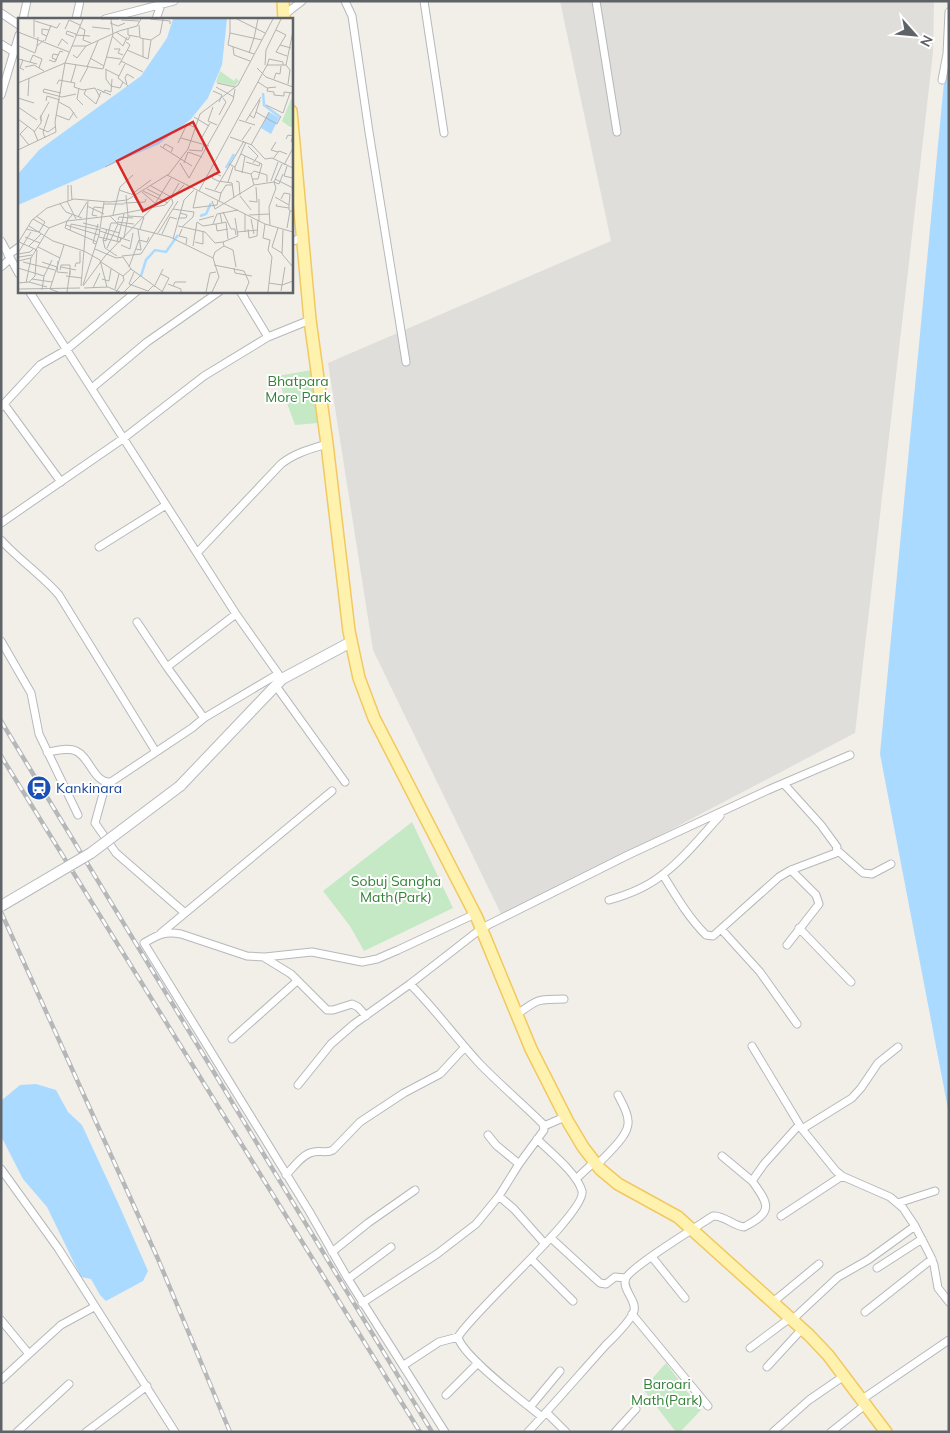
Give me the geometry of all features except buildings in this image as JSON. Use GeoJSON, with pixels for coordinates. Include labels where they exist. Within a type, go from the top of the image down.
{"type":"FeatureCollection","features":[{"type":"Feature","properties":{"kind":"main road"},"geometry":{"type":"LineString","coordinates":[[283,1],[284,17]]}},
{"type":"Feature","properties":{"kind":"main road"},"geometry":{"type":"LineString","coordinates":[[292,129],[310,320],[351,642],[359,678],[374,718],[482,928],[531,1049],[565,1117],[583,1148],[618,1184],[671,1213],[692,1230],[802,1329],[828,1355],[886,1432]]}},
{"type":"Feature","properties":{"kind":"main road"},"geometry":{"type":"LineString","coordinates":[[1,906],[91,853],[180,786],[279,680],[351,642]]}},
{"type":"Feature","properties":{"kind":"street"},"geometry":{"type":"LineString","coordinates":[[23,18],[27,1]]}},
{"type":"Feature","properties":{"kind":"street"},"geometry":{"type":"LineString","coordinates":[[76,18],[80,1]]}},
{"type":"Feature","properties":{"kind":"street"},"geometry":{"type":"LineString","coordinates":[[108,18],[174,1]]}},
{"type":"Feature","properties":{"kind":"street"},"geometry":{"type":"LineString","coordinates":[[284,17],[302,1]]}},
{"type":"Feature","properties":{"kind":"street"},"geometry":{"type":"LineString","coordinates":[[345,1],[352,16],[406,362]]}},
{"type":"Feature","properties":{"kind":"street"},"geometry":{"type":"LineString","coordinates":[[424,1],[444,133]]}},
{"type":"Feature","properties":{"kind":"street"},"geometry":{"type":"LineString","coordinates":[[596,1],[617,132]]}},
{"type":"Feature","properties":{"kind":"street"},"geometry":{"type":"LineString","coordinates":[[156,18],[161,3]]}},
{"type":"Feature","properties":{"kind":"street"},"geometry":{"type":"LineString","coordinates":[[942,80],[948,54],[949,12]]}},
{"type":"Feature","properties":{"kind":"street"},"geometry":{"type":"LineString","coordinates":[[1,13],[18,23]]}},
{"type":"Feature","properties":{"kind":"street"},"geometry":{"type":"LineString","coordinates":[[1,95],[18,38]]}},
{"type":"Feature","properties":{"kind":"street"},"geometry":{"type":"LineString","coordinates":[[1,44],[14,52]]}},
{"type":"Feature","properties":{"kind":"street"},"geometry":{"type":"LineString","coordinates":[[292,242],[303,236]]}},
{"type":"Feature","properties":{"kind":"street"},"geometry":{"type":"LineString","coordinates":[[1,241],[18,272]]}},
{"type":"Feature","properties":{"kind":"street"},"geometry":{"type":"LineString","coordinates":[[1,267],[18,248]]}},
{"type":"Feature","properties":{"kind":"street"},"geometry":{"type":"LineString","coordinates":[[30,292],[344,782]]}},
{"type":"Feature","properties":{"kind":"street"},"geometry":{"type":"LineString","coordinates":[[61,482],[3,406],[40,364],[66,350],[136,292]]}},
{"type":"Feature","properties":{"kind":"street"},"geometry":{"type":"LineString","coordinates":[[92,388],[147,342],[219,292]]}},
{"type":"Feature","properties":{"kind":"street"},"geometry":{"type":"LineString","coordinates":[[241,292],[268,337]]}},
{"type":"Feature","properties":{"kind":"street"},"geometry":{"type":"LineString","coordinates":[[1,523],[124,438],[204,376],[268,337],[310,320]]}},
{"type":"Feature","properties":{"kind":"street"},"geometry":{"type":"LineString","coordinates":[[197,553],[289,457],[327,444]]}},
{"type":"Feature","properties":{"kind":"street"},"geometry":{"type":"LineString","coordinates":[[99,547],[166,504]]}},
{"type":"Feature","properties":{"kind":"street"},"geometry":{"type":"LineString","coordinates":[[1,540],[52,586],[59,595],[156,752]]}},
{"type":"Feature","properties":{"kind":"street"},"geometry":{"type":"LineString","coordinates":[[167,667],[236,614]]}},
{"type":"Feature","properties":{"kind":"street"},"geometry":{"type":"LineString","coordinates":[[137,622],[204,718]]}},
{"type":"Feature","properties":{"kind":"street"},"geometry":{"type":"LineString","coordinates":[[1,641],[31,693],[37,728],[78,815]]}},
{"type":"Feature","properties":{"kind":"street"},"geometry":{"type":"LineString","coordinates":[[47,752],[74,750],[82,756],[101,780],[106,783],[111,782],[204,718],[279,680]]}},
{"type":"Feature","properties":{"kind":"street"},"geometry":{"type":"LineString","coordinates":[[298,1085],[325,1049],[482,928],[628,855],[850,755]]}},
{"type":"Feature","properties":{"kind":"street"},"geometry":{"type":"LineString","coordinates":[[106,783],[94,823],[116,853],[185,913]]}},
{"type":"Feature","properties":{"kind":"street"},"geometry":{"type":"LineString","coordinates":[[784,784],[825,830],[837,847],[837,850],[863,873],[872,874],[891,864]]}},
{"type":"Feature","properties":{"kind":"street"},"geometry":{"type":"LineString","coordinates":[[332,791],[161,933],[144,944],[362,1303],[404,1365],[445,1432]]}},
{"type":"Feature","properties":{"kind":"street"},"geometry":{"type":"LineString","coordinates":[[609,900],[637,890],[662,875],[690,849],[724,812]]}},
{"type":"Feature","properties":{"kind":"street"},"geometry":{"type":"LineString","coordinates":[[662,875],[677,901],[706,935],[713,936],[766,888],[791,870],[833,855],[837,850]]}},
{"type":"Feature","properties":{"kind":"street"},"geometry":{"type":"LineString","coordinates":[[787,945],[817,908],[819,899],[791,870]]}},
{"type":"Feature","properties":{"kind":"street"},"geometry":{"type":"LineString","coordinates":[[161,933],[181,934],[247,956],[265,958],[312,952],[356,961],[369,961],[398,950],[475,914]]}},
{"type":"Feature","properties":{"kind":"street"},"geometry":{"type":"LineString","coordinates":[[800,928],[851,982]]}},
{"type":"Feature","properties":{"kind":"street"},"geometry":{"type":"LineString","coordinates":[[721,929],[760,972],[797,1024]]}},
{"type":"Feature","properties":{"kind":"street"},"geometry":{"type":"LineString","coordinates":[[265,958],[286,970],[330,1011],[352,1004],[358,1007],[366,1016]]}},
{"type":"Feature","properties":{"kind":"street"},"geometry":{"type":"LineString","coordinates":[[232,1039],[298,981]]}},
{"type":"Feature","properties":{"kind":"street"},"geometry":{"type":"LineString","coordinates":[[410,984],[437,1012],[465,1048],[492,1077],[544,1126]]}},
{"type":"Feature","properties":{"kind":"street"},"geometry":{"type":"LineString","coordinates":[[516,1015],[542,999],[564,999]]}},
{"type":"Feature","properties":{"kind":"street"},"geometry":{"type":"LineString","coordinates":[[752,1046],[801,1127],[832,1166],[842,1176],[898,1202],[922,1239],[932,1259],[938,1288],[949,1302]]}},
{"type":"Feature","properties":{"kind":"street"},"geometry":{"type":"LineString","coordinates":[[752,1181],[764,1164],[801,1127],[852,1098],[878,1063],[898,1046]]}},
{"type":"Feature","properties":{"kind":"street"},"geometry":{"type":"LineString","coordinates":[[286,1175],[309,1154],[313,1152],[327,1153],[333,1150],[360,1122],[404,1093],[440,1074],[465,1048]]}},
{"type":"Feature","properties":{"kind":"street"},"geometry":{"type":"LineString","coordinates":[[576,1179],[596,1163],[623,1137],[627,1130],[629,1122],[618,1095]]}},
{"type":"Feature","properties":{"kind":"street"},"geometry":{"type":"LineString","coordinates":[[544,1126],[565,1117]]}},
{"type":"Feature","properties":{"kind":"street"},"geometry":{"type":"LineString","coordinates":[[362,1303],[476,1224],[499,1196],[519,1164],[544,1130],[544,1126]]}},
{"type":"Feature","properties":{"kind":"street"},"geometry":{"type":"LineString","coordinates":[[488,1135],[496,1145],[519,1164]]}},
{"type":"Feature","properties":{"kind":"street"},"geometry":{"type":"LineString","coordinates":[[404,1365],[439,1342],[458,1337],[490,1300],[551,1238],[581,1198],[581,1189],[576,1179],[537,1140]]}},
{"type":"Feature","properties":{"kind":"street"},"geometry":{"type":"LineString","coordinates":[[528,1432],[632,1314],[634,1306],[625,1284],[626,1278],[652,1257],[716,1216],[744,1227],[766,1210],[766,1204],[752,1181],[722,1156]]}},
{"type":"Feature","properties":{"kind":"street"},"geometry":{"type":"LineString","coordinates":[[1,1169],[58,1248],[175,1432]]}},
{"type":"Feature","properties":{"kind":"street"},"geometry":{"type":"LineString","coordinates":[[781,1216],[842,1176]]}},
{"type":"Feature","properties":{"kind":"street"},"geometry":{"type":"LineString","coordinates":[[332,1252],[368,1223],[415,1190]]}},
{"type":"Feature","properties":{"kind":"street"},"geometry":{"type":"LineString","coordinates":[[898,1202],[935,1191]]}},
{"type":"Feature","properties":{"kind":"street"},"geometry":{"type":"LineString","coordinates":[[499,1196],[514,1209],[545,1244]]}},
{"type":"Feature","properties":{"kind":"street"},"geometry":{"type":"LineString","coordinates":[[750,1348],[791,1319],[838,1277],[868,1260],[915,1226]]}},
{"type":"Feature","properties":{"kind":"street"},"geometry":{"type":"LineString","coordinates":[[551,1238],[600,1283],[606,1284],[615,1277],[626,1278]]}},
{"type":"Feature","properties":{"kind":"street"},"geometry":{"type":"LineString","coordinates":[[877,1268],[922,1239]]}},
{"type":"Feature","properties":{"kind":"street"},"geometry":{"type":"LineString","coordinates":[[348,1279],[392,1246]]}},
{"type":"Feature","properties":{"kind":"street"},"geometry":{"type":"LineString","coordinates":[[652,1257],[685,1298]]}},
{"type":"Feature","properties":{"kind":"street"},"geometry":{"type":"LineString","coordinates":[[530,1259],[573,1301]]}},
{"type":"Feature","properties":{"kind":"street"},"geometry":{"type":"LineString","coordinates":[[864,1312],[932,1259]]}},
{"type":"Feature","properties":{"kind":"street"},"geometry":{"type":"LineString","coordinates":[[773,1302],[819,1264]]}},
{"type":"Feature","properties":{"kind":"street"},"geometry":{"type":"LineString","coordinates":[[1,1380],[61,1324],[94,1307]]}},
{"type":"Feature","properties":{"kind":"street"},"geometry":{"type":"LineString","coordinates":[[632,1314],[708,1406]]}},
{"type":"Feature","properties":{"kind":"street"},"geometry":{"type":"LineString","coordinates":[[1,1320],[29,1354]]}},
{"type":"Feature","properties":{"kind":"street"},"geometry":{"type":"LineString","coordinates":[[767,1366],[802,1329]]}},
{"type":"Feature","properties":{"kind":"street"},"geometry":{"type":"LineString","coordinates":[[458,1337],[461,1346],[530,1408],[544,1415],[566,1432]]}},
{"type":"Feature","properties":{"kind":"street"},"geometry":{"type":"LineString","coordinates":[[831,1432],[863,1402],[949,1340]]}},
{"type":"Feature","properties":{"kind":"street"},"geometry":{"type":"LineString","coordinates":[[446,1395],[478,1362]]}},
{"type":"Feature","properties":{"kind":"street"},"geometry":{"type":"LineString","coordinates":[[530,1408],[560,1371]]}},
{"type":"Feature","properties":{"kind":"street"},"geometry":{"type":"LineString","coordinates":[[773,1432],[809,1400],[844,1376]]}},
{"type":"Feature","properties":{"kind":"street"},"geometry":{"type":"LineString","coordinates":[[17,1432],[69,1384]]}},
{"type":"Feature","properties":{"kind":"street"},"geometry":{"type":"LineString","coordinates":[[86,1432],[147,1386]]}},
{"type":"Feature","properties":{"kind":"street"},"geometry":{"type":"LineString","coordinates":[[615,1432],[636,1409]]}},
{"type":"Feature","properties":{"kind":"shaded area"},"geometry":{"type":"Polygon","coordinates":[[[560,1],[934,1],[933,53],[855,733],[503,918],[373,650],[328,363],[611,241],[560,1]]]}},
{"type":"Feature","properties":{"kind":"green space","name":"Bhatpara More Park"},"geometry":{"type":"Polygon","coordinates":[[[312,370],[318,423],[295,425],[277,376],[312,370]]]}},
{"type":"Feature","properties":{"kind":"green space","name":"Sobuj Sangha Math(Park)"},"geometry":{"type":"Polygon","coordinates":[[[412,822],[453,908],[364,951],[350,926],[323,891],[412,822]]]}},
{"type":"Feature","properties":{"kind":"green space","name":"Baroari Math(Park)"},"geometry":{"type":"Polygon","coordinates":[[[666,1363],[701,1410],[680,1432],[676,1432],[643,1389],[666,1363]]]}},
{"type":"Feature","properties":{"kind":"water"},"geometry":{"type":"Polygon","coordinates":[[[949,1],[949,1114],[880,754],[946,61],[949,1]]]}},
{"type":"Feature","properties":{"kind":"water"},"geometry":{"type":"Polygon","coordinates":[[[36,1084],[56,1090],[68,1112],[82,1125],[148,1271],[143,1281],[106,1301],[100,1295],[91,1279],[81,1277],[47,1207],[23,1179],[1,1136],[2,1100],[20,1085],[36,1084]]]}},
{"type":"Feature","properties":{"kind":"railway"},"geometry":{"type":"LineString","coordinates":[[1,721],[432,1432]]}},
{"type":"Feature","properties":{"kind":"railway"},"geometry":{"type":"LineString","coordinates":[[1,756],[420,1432]]}},
{"type":"Feature","properties":{"kind":"railway"},"geometry":{"type":"LineString","coordinates":[[1,912],[158,1259],[230,1432]]}},
{"type":"Feature","properties":{"kind":"place","name":"Kankinara"},"geometry":{"type":"Point","coordinates":[39,788]}}]}
